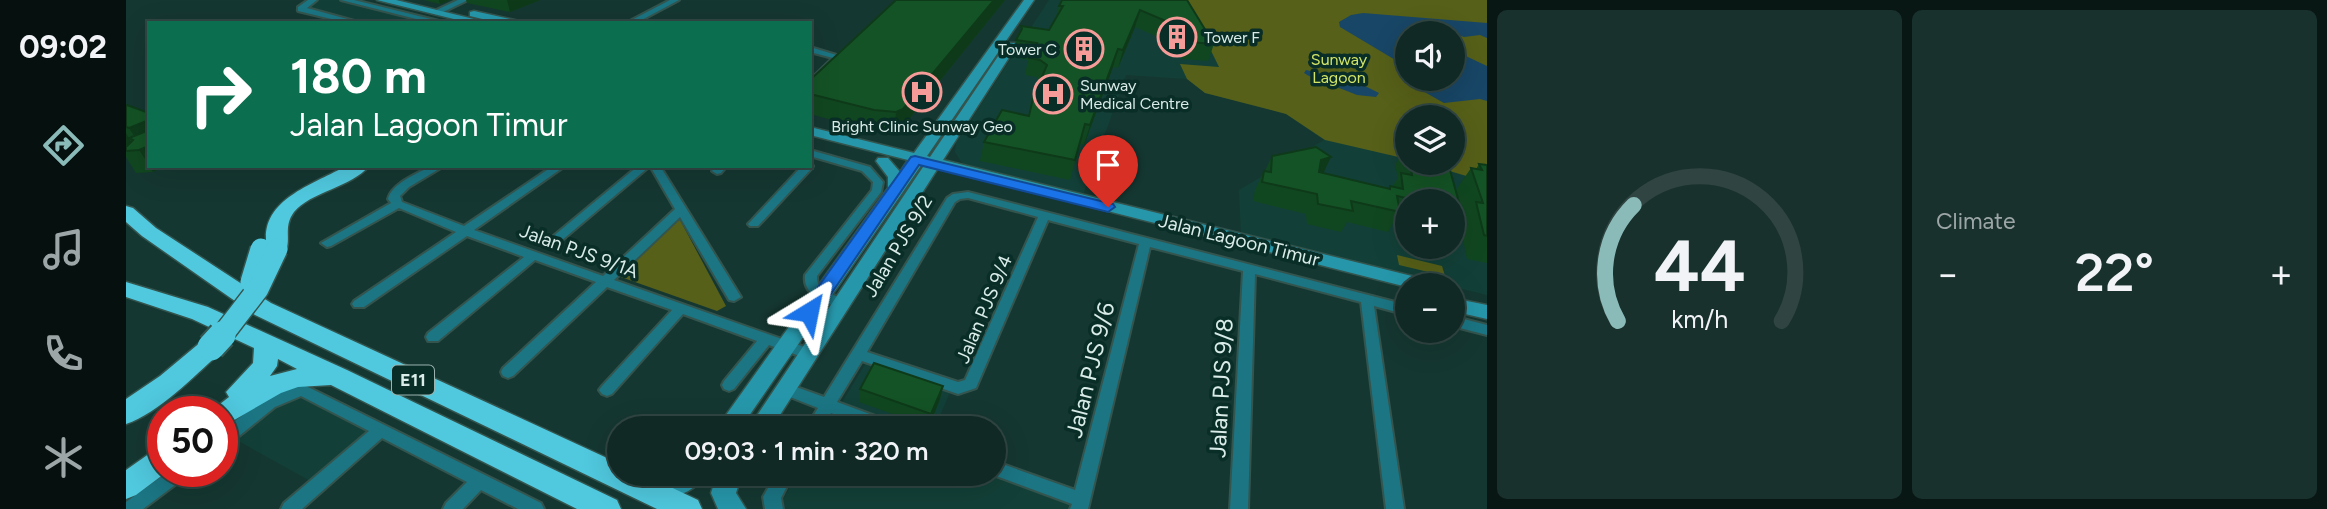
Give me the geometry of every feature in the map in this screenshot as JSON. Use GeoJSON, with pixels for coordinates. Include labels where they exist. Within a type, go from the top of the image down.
{"type":"FeatureCollection","features":[{"type":"Feature","properties":{"kind":"highway"},"geometry":{"type":"LineString","coordinates":[[126,413],[169,383],[249,304],[270,270],[265,218],[276,205],[341,168]]}},
{"type":"Feature","properties":{"kind":"highway"},"geometry":{"type":"LineString","coordinates":[[269,249],[276,225],[288,206],[356,168]]}},
{"type":"Feature","properties":{"kind":"highway","name":"E11"},"geometry":{"type":"LineString","coordinates":[[126,212],[149,232],[263,309],[687,509]]}},
{"type":"Feature","properties":{"kind":"highway","name":"E11"},"geometry":{"type":"LineString","coordinates":[[126,289],[200,313],[338,376],[606,509]]}},
{"type":"Feature","properties":{"kind":"highway"},"geometry":{"type":"LineString","coordinates":[[231,396],[265,366],[265,344]]}},
{"type":"Feature","properties":{"kind":"highway"},"geometry":{"type":"LineString","coordinates":[[126,400],[205,346]]}},
{"type":"Feature","properties":{"kind":"highway"},"geometry":{"type":"LineString","coordinates":[[238,406],[268,386],[289,378],[305,375],[338,376]]}},
{"type":"Feature","properties":{"kind":"highway"},"geometry":{"type":"LineString","coordinates":[[126,473],[147,458]]}},
{"type":"Feature","properties":{"kind":"highway"},"geometry":{"type":"LineString","coordinates":[[126,486],[147,471]]}},
{"type":"Feature","properties":{"kind":"main road"},"geometry":{"type":"LineString","coordinates":[[413,0],[505,21]]}},
{"type":"Feature","properties":{"kind":"main road"},"geometry":{"type":"LineString","coordinates":[[734,416],[775,342],[821,295],[1029,0]]}},
{"type":"Feature","properties":{"kind":"main road"},"geometry":{"type":"LineString","coordinates":[[767,416],[981,88],[1042,0]]}},
{"type":"Feature","properties":{"kind":"main road"},"geometry":{"type":"LineString","coordinates":[[382,4],[441,7],[480,21]]}},
{"type":"Feature","properties":{"kind":"main road","name":"Jalan Lagoon Timur"},"geometry":{"type":"LineString","coordinates":[[812,132],[884,156],[931,168],[958,182],[1395,289]]}},
{"type":"Feature","properties":{"kind":"main road","name":"Jalan Lagoon Timur"},"geometry":{"type":"LineString","coordinates":[[812,141],[884,156]]}},
{"type":"Feature","properties":{"kind":"main road"},"geometry":{"type":"LineString","coordinates":[[896,188],[896,177],[884,156],[925,146]]}},
{"type":"Feature","properties":{"kind":"main road"},"geometry":{"type":"LineString","coordinates":[[943,150],[946,162],[958,182]]}},
{"type":"Feature","properties":{"kind":"main road"},"geometry":{"type":"LineString","coordinates":[[917,189],[938,180],[958,182]]}},
{"type":"Feature","properties":{"kind":"main road","name":"Jalan Lagoon Timur"},"geometry":{"type":"LineString","coordinates":[[958,182],[1395,279]]}},
{"type":"Feature","properties":{"kind":"main road"},"geometry":{"type":"LineString","coordinates":[[1465,301],[1486,316]]}},
{"type":"Feature","properties":{"kind":"main road"},"geometry":{"type":"LineString","coordinates":[[1465,309],[1486,316]]}},
{"type":"Feature","properties":{"kind":"main road"},"geometry":{"type":"LineString","coordinates":[[641,488],[675,486]]}},
{"type":"Feature","properties":{"kind":"main road"},"geometry":{"type":"LineString","coordinates":[[723,486],[723,498],[734,509]]}},
{"type":"Feature","properties":{"kind":"street"},"geometry":{"type":"LineString","coordinates":[[313,0],[302,9],[350,21]]}},
{"type":"Feature","properties":{"kind":"street"},"geometry":{"type":"LineString","coordinates":[[345,0],[382,4],[437,21]]}},
{"type":"Feature","properties":{"kind":"street"},"geometry":{"type":"LineString","coordinates":[[441,7],[464,0]]}},
{"type":"Feature","properties":{"kind":"street"},"geometry":{"type":"LineString","coordinates":[[634,21],[675,0]]}},
{"type":"Feature","properties":{"kind":"street"},"geometry":{"type":"LineString","coordinates":[[647,21],[687,0]]}},
{"type":"Feature","properties":{"kind":"street"},"geometry":{"type":"LineString","coordinates":[[812,50],[839,57],[812,83]]}},
{"type":"Feature","properties":{"kind":"street"},"geometry":{"type":"LineString","coordinates":[[812,160],[866,169],[878,185],[811,275],[811,287],[821,295],[842,303]]}},
{"type":"Feature","properties":{"kind":"street"},"geometry":{"type":"LineString","coordinates":[[327,243],[398,204],[394,200],[398,190],[436,168]]}},
{"type":"Feature","properties":{"kind":"street"},"geometry":{"type":"LineString","coordinates":[[359,304],[468,232],[557,168]]}},
{"type":"Feature","properties":{"kind":"street"},"geometry":{"type":"LineString","coordinates":[[556,238],[643,168]]}},
{"type":"Feature","properties":{"kind":"street"},"geometry":{"type":"LineString","coordinates":[[656,168],[734,297]]}},
{"type":"Feature","properties":{"kind":"street"},"geometry":{"type":"LineString","coordinates":[[754,224],[804,168]]}},
{"type":"Feature","properties":{"kind":"street"},"geometry":{"type":"LineString","coordinates":[[958,182],[968,195],[1395,307]]}},
{"type":"Feature","properties":{"kind":"street","name":"Jalan PJS 9/2"},"geometry":{"type":"LineString","coordinates":[[821,416],[951,200],[958,182]]}},
{"type":"Feature","properties":{"kind":"street","name":"Jalan PJS 9/1A"},"geometry":{"type":"LineString","coordinates":[[398,204],[468,232],[808,354]]}},
{"type":"Feature","properties":{"kind":"street"},"geometry":{"type":"LineString","coordinates":[[508,372],[682,209]]}},
{"type":"Feature","properties":{"kind":"street","name":"Jalan PJS 9/4"},"geometry":{"type":"LineString","coordinates":[[858,355],[958,388],[971,384],[1044,216]]}},
{"type":"Feature","properties":{"kind":"street","name":"Jalan PJS 9/6"},"geometry":{"type":"LineString","coordinates":[[1080,505],[1145,242]]}},
{"type":"Feature","properties":{"kind":"street"},"geometry":{"type":"LineString","coordinates":[[433,337],[534,255]]}},
{"type":"Feature","properties":{"kind":"street","name":"Jalan PJS 9/8"},"geometry":{"type":"LineString","coordinates":[[1239,509],[1250,269]]}},
{"type":"Feature","properties":{"kind":"street"},"geometry":{"type":"LineString","coordinates":[[1367,300],[1395,509]]}},
{"type":"Feature","properties":{"kind":"street"},"geometry":{"type":"LineString","coordinates":[[607,390],[681,308]]}},
{"type":"Feature","properties":{"kind":"street"},"geometry":{"type":"LineString","coordinates":[[1465,319],[1486,316]]}},
{"type":"Feature","properties":{"kind":"street"},"geometry":{"type":"LineString","coordinates":[[730,385],[775,342]]}},
{"type":"Feature","properties":{"kind":"street"},"geometry":{"type":"LineString","coordinates":[[785,389],[856,416]]}},
{"type":"Feature","properties":{"kind":"street"},"geometry":{"type":"LineString","coordinates":[[238,428],[273,401],[290,392],[302,390],[535,509]]}},
{"type":"Feature","properties":{"kind":"street"},"geometry":{"type":"LineString","coordinates":[[290,509],[380,431]]}},
{"type":"Feature","properties":{"kind":"street"},"geometry":{"type":"LineString","coordinates":[[1006,473],[1080,505]]}},
{"type":"Feature","properties":{"kind":"street"},"geometry":{"type":"LineString","coordinates":[[452,509],[480,480]]}},
{"type":"Feature","properties":{"kind":"street"},"geometry":{"type":"LineString","coordinates":[[774,509],[772,497],[778,486]]}},
{"type":"Feature","properties":{"kind":"street"},"geometry":{"type":"LineString","coordinates":[[130,509],[160,487]]}},
{"type":"Feature","properties":{"kind":"shaded area"},"geometry":{"type":"Polygon","coordinates":[[[311,0],[359,0],[449,21],[337,21],[294,10],[311,0]]]}},
{"type":"Feature","properties":{"kind":"shaded area"},"geometry":{"type":"Polygon","coordinates":[[[1049,0],[1487,0],[1487,295],[1465,290],[1465,273],[1397,273],[1241,235],[1239,190],[1324,140],[1286,114],[1205,93],[1187,79],[1126,75],[1083,195],[969,167],[962,163],[955,152],[956,143],[1049,0]]]}},
{"type":"Feature","properties":{"kind":"shaded area"},"geometry":{"type":"Polygon","coordinates":[[[866,363],[950,392],[940,416],[834,416],[866,363]]]}},
{"type":"Feature","properties":{"kind":"shaded area"},"geometry":{"type":"Polygon","coordinates":[[[296,395],[371,434],[314,483],[238,441],[238,432],[275,404],[296,395]]]}},
{"type":"Feature","properties":{"kind":"shaded area"},"geometry":{"type":"Polygon","coordinates":[[[1006,481],[1075,507],[1075,509],[777,509],[791,486],[1006,486],[1006,481]]]}},
{"type":"Feature","properties":{"kind":"green space","name":"Sunway Lagoon"},"geometry":{"type":"Polygon","coordinates":[[[1186,0],[1487,0],[1487,182],[1463,175],[1465,105],[1395,105],[1395,156],[1325,140],[1286,114],[1205,93],[1187,79],[1180,64],[1219,67],[1186,0]]]}},
{"type":"Feature","properties":{"kind":"green space"},"geometry":{"type":"Polygon","coordinates":[[[679,218],[726,306],[717,311],[618,276],[679,218]]]}},
{"type":"Feature","properties":{"kind":"green space"},"geometry":{"type":"Polygon","coordinates":[[[1398,259],[1413,259],[1442,266],[1444,273],[1432,273],[1399,265],[1398,259]]]}},
{"type":"Feature","properties":{"kind":"water"},"geometry":{"type":"Polygon","coordinates":[[[1363,13],[1462,21],[1395,21],[1395,60],[1340,27],[1339,22],[1351,15],[1363,13]]]}},
{"type":"Feature","properties":{"kind":"water"},"geometry":{"type":"Polygon","coordinates":[[[1465,21],[1487,23],[1487,38],[1480,35],[1465,37],[1465,21]]]}},
{"type":"Feature","properties":{"kind":"water"},"geometry":{"type":"Polygon","coordinates":[[[1465,56],[1487,66],[1487,101],[1480,99],[1444,103],[1423,91],[1465,91],[1465,56]]]}},
{"type":"Feature","properties":{"kind":"water"},"geometry":{"type":"Polygon","coordinates":[[[1306,70],[1359,83],[1379,93],[1376,97],[1357,95],[1309,76],[1304,73],[1306,70]]]}},
{"type":"Feature","properties":{"kind":"building"},"geometry":{"type":"Polygon","coordinates":[[[896,0],[994,0],[903,109],[896,112],[874,110],[812,94],[812,78],[896,0]]]}},
{"type":"Feature","properties":{"kind":"building"},"geometry":{"type":"Polygon","coordinates":[[[1062,0],[1187,0],[1214,44],[1188,42],[1180,27],[1140,10],[1123,50],[1118,49],[1090,125],[1085,124],[1075,160],[984,142],[1002,110],[1029,116],[1033,98],[1047,65],[1040,60],[1029,58],[1037,43],[1016,40],[1021,26],[1049,30],[1063,6],[1059,6],[1062,0]]]}},
{"type":"Feature","properties":{"kind":"building"},"geometry":{"type":"Polygon","coordinates":[[[126,105],[147,112],[147,121],[126,127],[126,105]]]}},
{"type":"Feature","properties":{"kind":"building"},"geometry":{"type":"Polygon","coordinates":[[[147,131],[147,147],[126,151],[126,147],[133,140],[129,138],[147,131]]]}},
{"type":"Feature","properties":{"kind":"building"},"geometry":{"type":"Polygon","coordinates":[[[1316,147],[1331,157],[1321,160],[1319,172],[1390,189],[1390,186],[1403,189],[1395,189],[1395,211],[1351,201],[1353,211],[1318,204],[1317,194],[1262,182],[1264,171],[1271,172],[1272,156],[1316,147]]]}},
{"type":"Feature","properties":{"kind":"building"},"geometry":{"type":"Polygon","coordinates":[[[1479,164],[1487,165],[1487,236],[1484,235],[1476,202],[1483,203],[1471,168],[1482,170],[1479,164]]]}},
{"type":"Feature","properties":{"kind":"building"},"geometry":{"type":"Polygon","coordinates":[[[1401,175],[1451,175],[1455,189],[1403,189],[1401,175]]]}},
{"type":"Feature","properties":{"kind":"building"},"geometry":{"type":"Polygon","coordinates":[[[874,363],[943,386],[931,414],[860,389],[874,363]]]}},
{"type":"Feature","properties":{"kind":"place","name":"Tower F"},"geometry":{"type":"Point","coordinates":[1177,37]}},
{"type":"Feature","properties":{"kind":"place","name":"Tower C"},"geometry":{"type":"Point","coordinates":[1084,49]}},
{"type":"Feature","properties":{"kind":"place","name":"Bright Clinic Sunway Geo"},"geometry":{"type":"Point","coordinates":[922,92]}},
{"type":"Feature","properties":{"kind":"place","name":"Sunway Medical Centre"},"geometry":{"type":"Point","coordinates":[1053,94]}},
{"type":"Feature","properties":{"kind":"route"},"geometry":{"type":"LineString","coordinates":[[809,312],[915,160],[1108,207]]}}]}
